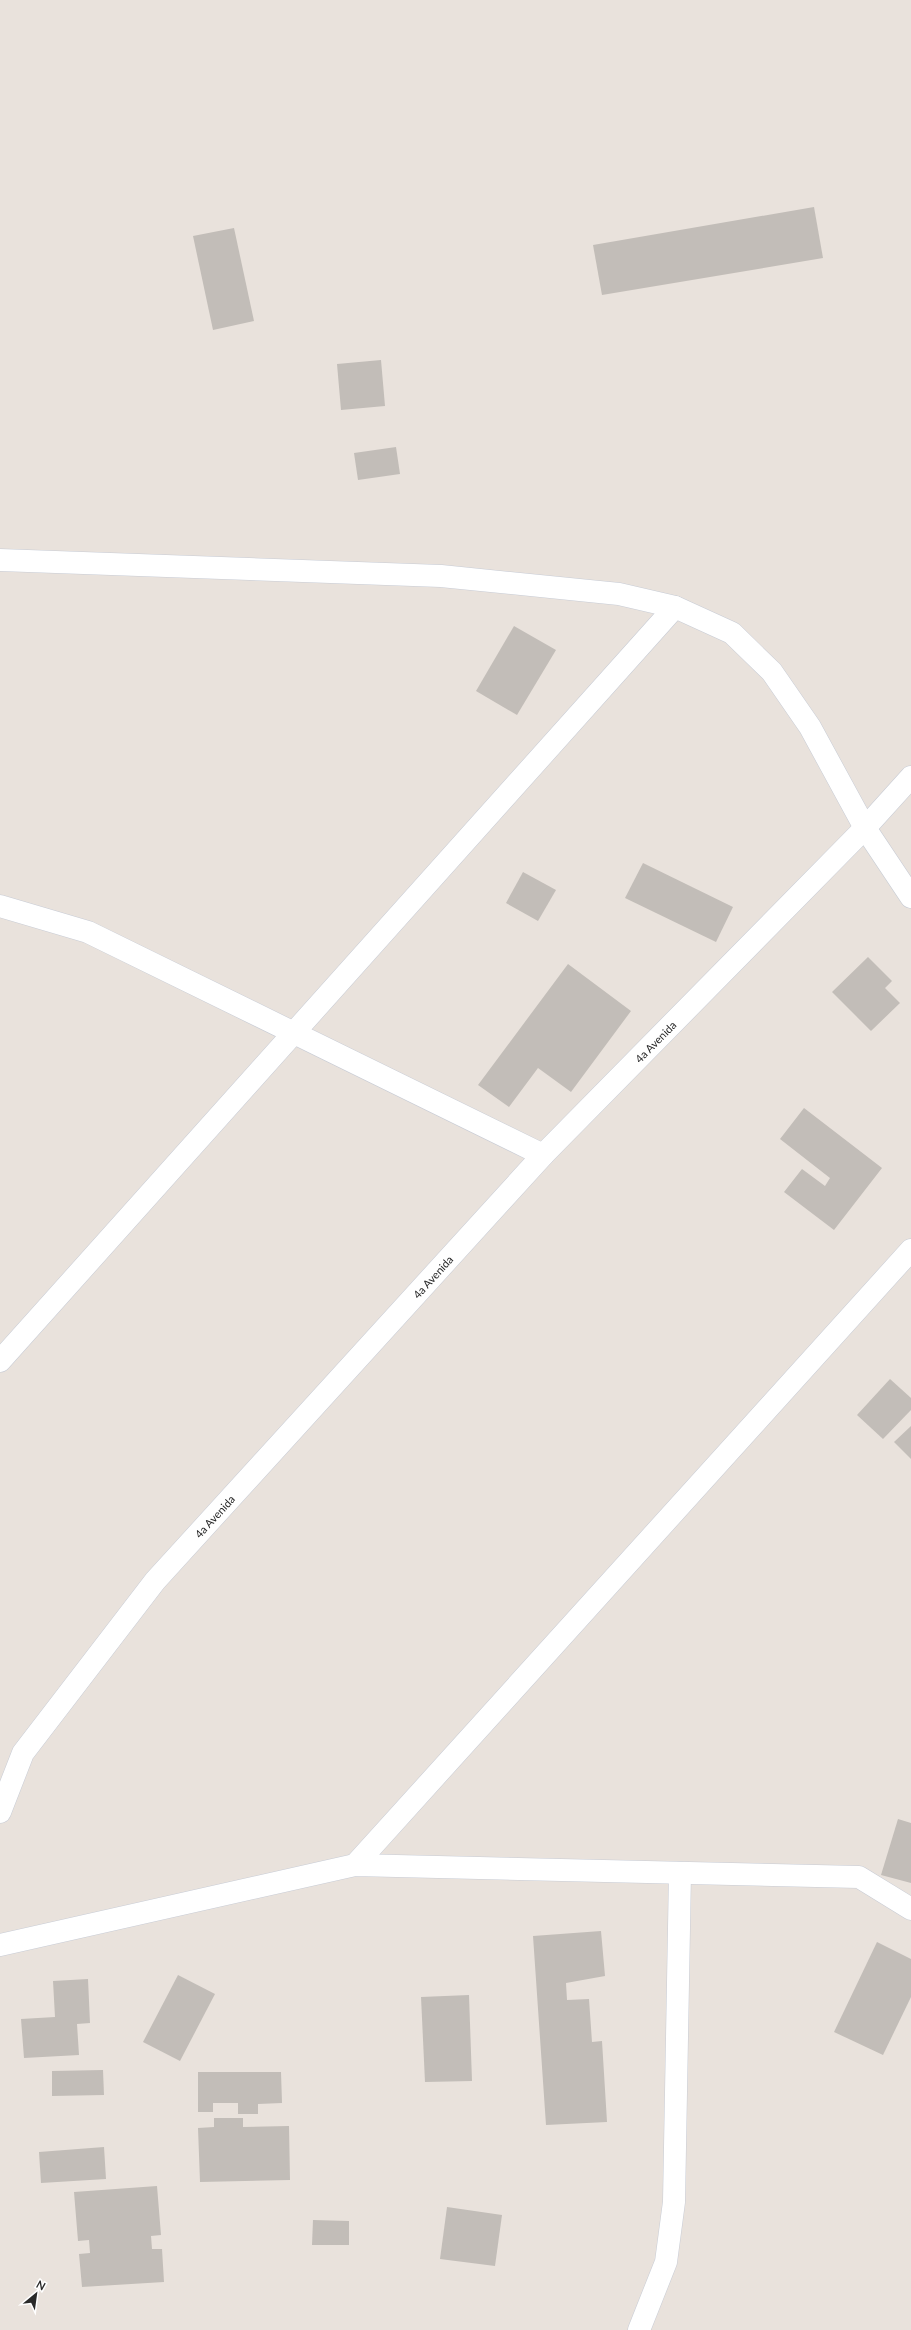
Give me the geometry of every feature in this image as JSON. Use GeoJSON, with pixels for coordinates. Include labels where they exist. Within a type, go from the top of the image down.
{"type":"FeatureCollection","features":[{"type":"Feature","properties":{"kind":"street"},"geometry":{"type":"LineString","coordinates":[[0,560],[441,576],[619,594],[675,607],[732,633],[772,672],[810,727],[865,828],[911,897]]}},
{"type":"Feature","properties":{"kind":"street"},"geometry":{"type":"LineString","coordinates":[[0,1361],[675,607]]}},
{"type":"Feature","properties":{"kind":"street","name":"4a Avenida"},"geometry":{"type":"LineString","coordinates":[[0,1812],[23,1753],[155,1581],[544,1154],[865,828],[911,777]]}},
{"type":"Feature","properties":{"kind":"street"},"geometry":{"type":"LineString","coordinates":[[0,906],[88,932],[544,1154]]}},
{"type":"Feature","properties":{"kind":"street"},"geometry":{"type":"LineString","coordinates":[[355,1865],[911,1250]]}},
{"type":"Feature","properties":{"kind":"street"},"geometry":{"type":"LineString","coordinates":[[0,1945],[355,1865],[859,1877],[911,1909]]}},
{"type":"Feature","properties":{"kind":"street"},"geometry":{"type":"LineString","coordinates":[[639,2330],[666,2262],[674,2202],[680,1873]]}},
{"type":"Feature","properties":{"kind":"building"},"geometry":{"type":"Polygon","coordinates":[[[814,207],[823,258],[602,295],[593,245],[814,207]]]}},
{"type":"Feature","properties":{"kind":"building"},"geometry":{"type":"Polygon","coordinates":[[[234,228],[254,321],[213,330],[193,236],[234,228]]]}},
{"type":"Feature","properties":{"kind":"building"},"geometry":{"type":"Polygon","coordinates":[[[381,360],[385,406],[341,410],[337,364],[381,360]]]}},
{"type":"Feature","properties":{"kind":"building"},"geometry":{"type":"Polygon","coordinates":[[[396,447],[400,474],[358,480],[354,453],[396,447]]]}},
{"type":"Feature","properties":{"kind":"building"},"geometry":{"type":"Polygon","coordinates":[[[514,626],[556,650],[517,715],[476,691],[514,626]]]}},
{"type":"Feature","properties":{"kind":"building"},"geometry":{"type":"Polygon","coordinates":[[[643,863],[733,907],[716,942],[625,898],[643,863]]]}},
{"type":"Feature","properties":{"kind":"building"},"geometry":{"type":"Polygon","coordinates":[[[523,872],[556,890],[538,921],[506,903],[523,872]]]}},
{"type":"Feature","properties":{"kind":"building"},"geometry":{"type":"Polygon","coordinates":[[[868,957],[892,981],[885,988],[900,1003],[871,1031],[832,992],[868,957]]]}},
{"type":"Feature","properties":{"kind":"building"},"geometry":{"type":"Polygon","coordinates":[[[568,964],[631,1011],[571,1092],[538,1068],[509,1107],[478,1085],[568,964]]]}},
{"type":"Feature","properties":{"kind":"building"},"geometry":{"type":"Polygon","coordinates":[[[804,1108],[882,1168],[834,1230],[784,1192],[802,1169],[825,1186],[830,1178],[780,1139],[804,1108]]]}},
{"type":"Feature","properties":{"kind":"building"},"geometry":{"type":"Polygon","coordinates":[[[890,1379],[911,1398],[911,1410],[883,1439],[857,1415],[890,1379]]]}},
{"type":"Feature","properties":{"kind":"building"},"geometry":{"type":"Polygon","coordinates":[[[911,1426],[911,1459],[894,1442],[911,1426]]]}},
{"type":"Feature","properties":{"kind":"building"},"geometry":{"type":"Polygon","coordinates":[[[898,1819],[911,1823],[911,1883],[881,1875],[898,1819]]]}},
{"type":"Feature","properties":{"kind":"building"},"geometry":{"type":"Polygon","coordinates":[[[601,1931],[605,1976],[566,1983],[567,2000],[589,1999],[592,2042],[602,2041],[607,2122],[546,2125],[533,1936],[601,1931]]]}},
{"type":"Feature","properties":{"kind":"building"},"geometry":{"type":"Polygon","coordinates":[[[877,1942],[911,1959],[911,1997],[883,2055],[834,2032],[877,1942]]]}},
{"type":"Feature","properties":{"kind":"building"},"geometry":{"type":"Polygon","coordinates":[[[178,1975],[215,1994],[180,2061],[143,2042],[178,1975]]]}},
{"type":"Feature","properties":{"kind":"building"},"geometry":{"type":"Polygon","coordinates":[[[88,1979],[90,2023],[77,2024],[79,2055],[24,2058],[21,2019],[55,2017],[53,1981],[88,1979]]]}},
{"type":"Feature","properties":{"kind":"building"},"geometry":{"type":"Polygon","coordinates":[[[469,1995],[472,2081],[425,2082],[421,1997],[469,1995]]]}},
{"type":"Feature","properties":{"kind":"building"},"geometry":{"type":"Polygon","coordinates":[[[103,2070],[104,2095],[52,2096],[52,2071],[103,2070]]]}},
{"type":"Feature","properties":{"kind":"building"},"geometry":{"type":"Polygon","coordinates":[[[198,2072],[281,2072],[282,2103],[258,2104],[258,2114],[238,2114],[238,2103],[213,2103],[213,2112],[198,2112],[198,2072]]]}},
{"type":"Feature","properties":{"kind":"building"},"geometry":{"type":"Polygon","coordinates":[[[214,2118],[243,2118],[243,2127],[289,2126],[290,2180],[200,2182],[198,2128],[214,2127],[214,2118]]]}},
{"type":"Feature","properties":{"kind":"building"},"geometry":{"type":"Polygon","coordinates":[[[104,2147],[106,2179],[41,2183],[39,2152],[104,2147]]]}},
{"type":"Feature","properties":{"kind":"building"},"geometry":{"type":"Polygon","coordinates":[[[157,2186],[161,2235],[151,2236],[152,2249],[162,2249],[164,2282],[82,2287],[79,2254],[90,2253],[89,2240],[78,2241],[74,2192],[157,2186]]]}},
{"type":"Feature","properties":{"kind":"building"},"geometry":{"type":"Polygon","coordinates":[[[447,2207],[502,2215],[495,2266],[440,2259],[447,2207]]]}},
{"type":"Feature","properties":{"kind":"building"},"geometry":{"type":"Polygon","coordinates":[[[313,2220],[349,2221],[349,2245],[312,2245],[313,2220]]]}}]}
